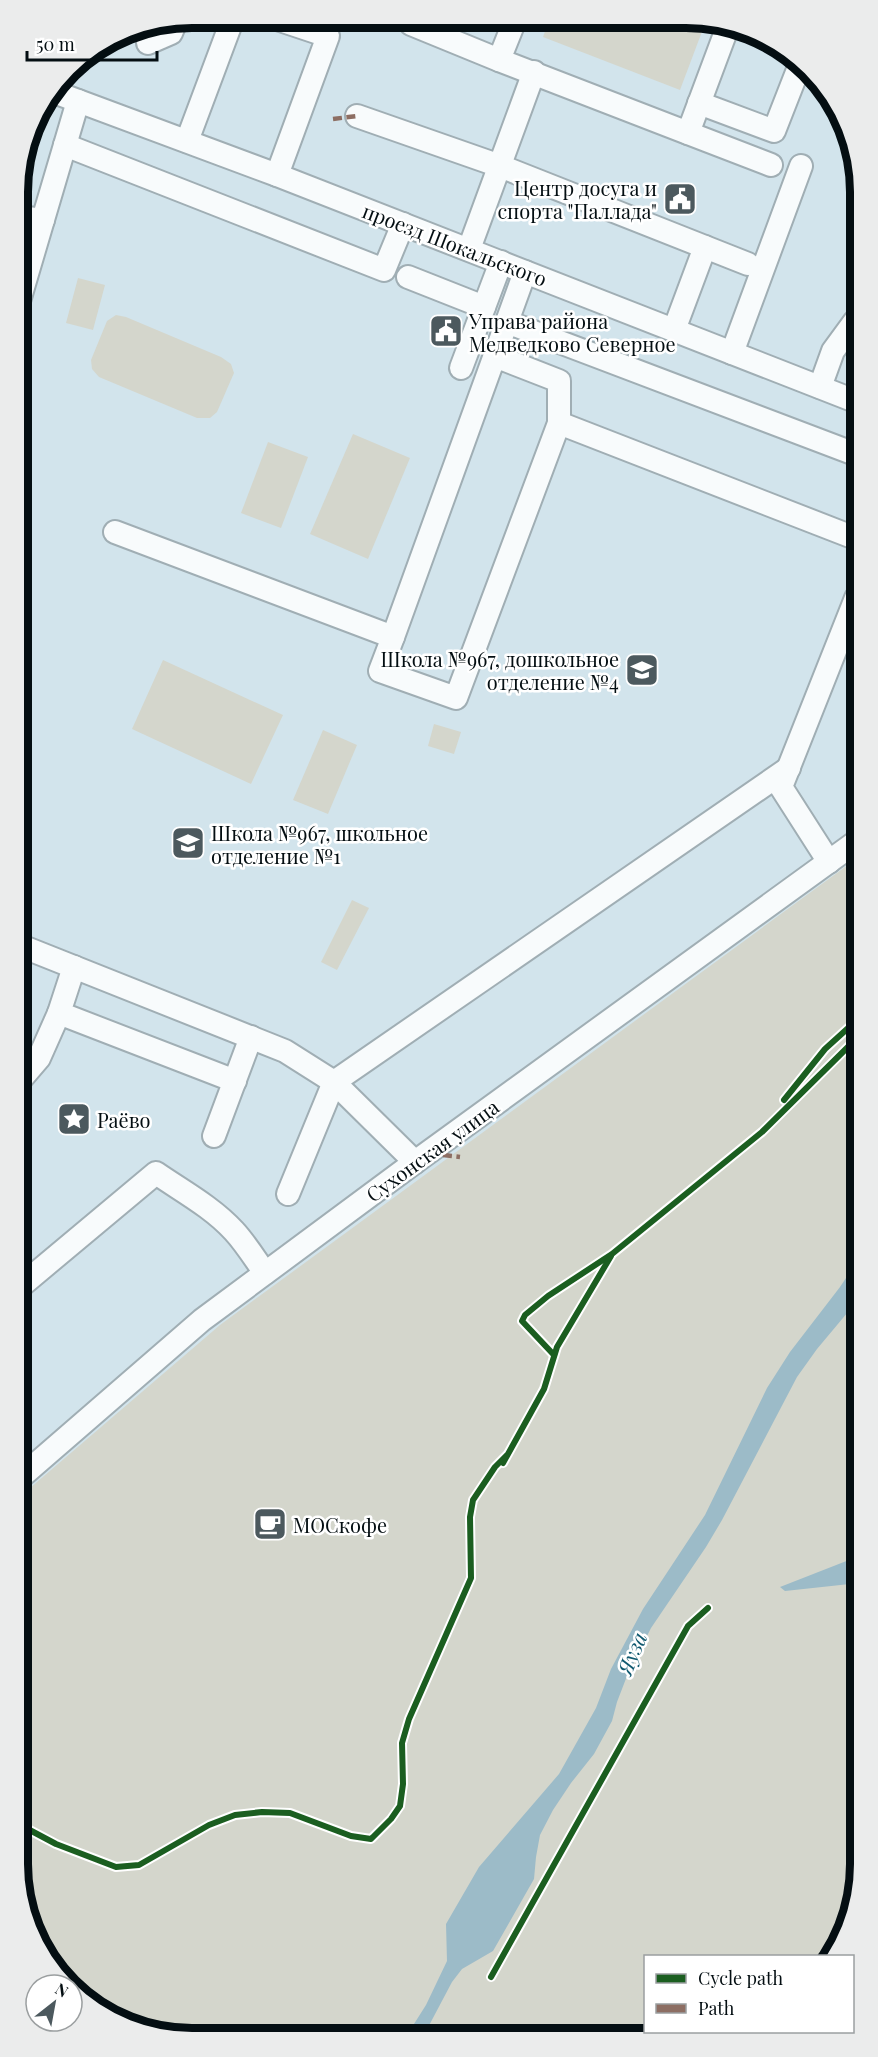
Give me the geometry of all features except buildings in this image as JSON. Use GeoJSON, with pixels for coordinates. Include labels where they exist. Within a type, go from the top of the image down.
{"type":"FeatureCollection","features":[{"type":"Feature","properties":{"kind":"street"},"geometry":{"type":"LineString","coordinates":[[187,141],[229,29]]}},
{"type":"Feature","properties":{"kind":"street"},"geometry":{"type":"LineString","coordinates":[[277,175],[331,29]]}},
{"type":"Feature","properties":{"kind":"street"},"geometry":{"type":"LineString","coordinates":[[423,29],[771,165]]}},
{"type":"Feature","properties":{"kind":"street"},"geometry":{"type":"LineString","coordinates":[[499,60],[511,29]]}},
{"type":"Feature","properties":{"kind":"street"},"geometry":{"type":"LineString","coordinates":[[148,43],[172,30]]}},
{"type":"Feature","properties":{"kind":"street"},"geometry":{"type":"LineString","coordinates":[[688,133],[725,34]]}},
{"type":"Feature","properties":{"kind":"street"},"geometry":{"type":"LineString","coordinates":[[469,249],[534,72]]}},
{"type":"Feature","properties":{"kind":"street"},"geometry":{"type":"LineString","coordinates":[[699,103],[774,131],[797,72]]}},
{"type":"Feature","properties":{"kind":"street","name":"проезд Шокальского"},"geometry":{"type":"LineString","coordinates":[[61,95],[277,175],[850,398]]}},
{"type":"Feature","properties":{"kind":"street"},"geometry":{"type":"LineString","coordinates":[[29,267],[78,101]]}},
{"type":"Feature","properties":{"kind":"street"},"geometry":{"type":"LineString","coordinates":[[357,116],[500,166],[748,264]]}},
{"type":"Feature","properties":{"kind":"street"},"geometry":{"type":"LineString","coordinates":[[65,145],[384,270],[403,224]]}},
{"type":"Feature","properties":{"kind":"street"},"geometry":{"type":"LineString","coordinates":[[732,353],[801,166]]}},
{"type":"Feature","properties":{"kind":"street"},"geometry":{"type":"LineString","coordinates":[[29,218],[43,220]]}},
{"type":"Feature","properties":{"kind":"street"},"geometry":{"type":"LineString","coordinates":[[674,330],[705,248]]}},
{"type":"Feature","properties":{"kind":"street"},"geometry":{"type":"LineString","coordinates":[[461,368],[501,262]]}},
{"type":"Feature","properties":{"kind":"street"},"geometry":{"type":"LineString","coordinates":[[495,356],[559,381],[559,423],[456,698],[380,671],[525,272]]}},
{"type":"Feature","properties":{"kind":"street"},"geometry":{"type":"LineString","coordinates":[[408,277],[484,307]]}},
{"type":"Feature","properties":{"kind":"street"},"geometry":{"type":"LineString","coordinates":[[507,322],[850,452]]}},
{"type":"Feature","properties":{"kind":"street"},"geometry":{"type":"LineString","coordinates":[[820,387],[833,351],[850,328]]}},
{"type":"Feature","properties":{"kind":"street"},"geometry":{"type":"LineString","coordinates":[[559,423],[850,536]]}},
{"type":"Feature","properties":{"kind":"street"},"geometry":{"type":"LineString","coordinates":[[116,532],[393,637]]}},
{"type":"Feature","properties":{"kind":"street"},"geometry":{"type":"LineString","coordinates":[[829,862],[781,787],[850,614]]}},
{"type":"Feature","properties":{"kind":"street"},"geometry":{"type":"LineString","coordinates":[[288,1194],[334,1082],[789,768]]}},
{"type":"Feature","properties":{"kind":"street","name":"Сухонская улица"},"geometry":{"type":"LineString","coordinates":[[29,1470],[202,1320],[415,1162],[850,847]]}},
{"type":"Feature","properties":{"kind":"street"},"geometry":{"type":"LineString","coordinates":[[29,949],[285,1051],[334,1082],[415,1162]]}},
{"type":"Feature","properties":{"kind":"street"},"geometry":{"type":"LineString","coordinates":[[29,1070],[39,1058],[59,1013],[74,967]]}},
{"type":"Feature","properties":{"kind":"street"},"geometry":{"type":"LineString","coordinates":[[59,1013],[235,1081]]}},
{"type":"Feature","properties":{"kind":"street"},"geometry":{"type":"LineString","coordinates":[[214,1136],[252,1037]]}},
{"type":"Feature","properties":{"kind":"street"},"geometry":{"type":"LineString","coordinates":[[29,1279],[156,1173],[213,1212],[235,1232],[265,1273]]}},
{"type":"Feature","properties":{"kind":"shaded area"},"geometry":{"type":"Polygon","coordinates":[[[546,29],[703,30],[680,90],[543,37],[546,29]]]}},
{"type":"Feature","properties":{"kind":"shaded area"},"geometry":{"type":"Polygon","coordinates":[[[78,278],[105,285],[93,330],[66,323],[78,278]]]}},
{"type":"Feature","properties":{"kind":"shaded area"},"geometry":{"type":"Polygon","coordinates":[[[116,315],[126,317],[221,357],[231,364],[234,373],[217,412],[210,418],[197,418],[99,377],[92,369],[91,360],[107,321],[116,315]]]}},
{"type":"Feature","properties":{"kind":"shaded area"},"geometry":{"type":"Polygon","coordinates":[[[353,434],[410,458],[368,559],[310,534],[353,434]]]}},
{"type":"Feature","properties":{"kind":"shaded area"},"geometry":{"type":"Polygon","coordinates":[[[268,442],[308,457],[281,528],[241,513],[268,442]]]}},
{"type":"Feature","properties":{"kind":"shaded area"},"geometry":{"type":"Polygon","coordinates":[[[163,660],[283,715],[251,784],[132,729],[163,660]]]}},
{"type":"Feature","properties":{"kind":"shaded area"},"geometry":{"type":"Polygon","coordinates":[[[434,724],[461,732],[454,754],[428,746],[434,724]]]}},
{"type":"Feature","properties":{"kind":"shaded area"},"geometry":{"type":"Polygon","coordinates":[[[323,730],[357,745],[328,814],[293,800],[323,730]]]}},
{"type":"Feature","properties":{"kind":"shaded area"},"geometry":{"type":"Polygon","coordinates":[[[850,864],[849,1875],[844,1907],[833,1937],[823,1955],[644,1955],[644,2028],[182,2028],[140,2020],[101,2001],[84,1988],[84,1973],[70,1973],[50,1946],[34,1907],[30,1886],[29,1489],[220,1325],[850,864]]]}},
{"type":"Feature","properties":{"kind":"shaded area"},"geometry":{"type":"Polygon","coordinates":[[[352,900],[369,908],[337,970],[321,962],[352,900]]]}},
{"type":"Feature","properties":{"kind":"water","name":"Яуза"},"geometry":{"type":"Polygon","coordinates":[[[849,1273],[849,1310],[797,1377],[722,1520],[651,1628],[627,1676],[612,1721],[594,1754],[553,1810],[540,1835],[534,1879],[493,1951],[462,1969],[452,1982],[428,2028],[411,2028],[426,2005],[447,1961],[446,1924],[479,1867],[559,1774],[596,1708],[611,1669],[643,1609],[705,1515],[767,1388],[790,1352],[849,1273]]]}},
{"type":"Feature","properties":{"kind":"water"},"geometry":{"type":"Polygon","coordinates":[[[849,1560],[849,1584],[785,1591],[780,1587],[849,1560]]]}},
{"type":"Feature","properties":{"kind":"marked path"},"geometry":{"type":"LineString","coordinates":[[333,119],[357,116]]}},
{"type":"Feature","properties":{"kind":"marked path"},"geometry":{"type":"LineString","coordinates":[[443,1155],[460,1157]]}},
{"type":"Feature","properties":{"kind":"cycle path"},"geometry":{"type":"LineString","coordinates":[[784,1100],[825,1049],[850,1027]]}},
{"type":"Feature","properties":{"kind":"cycle path"},"geometry":{"type":"LineString","coordinates":[[554,1355],[522,1321],[525,1315],[548,1296],[612,1254],[762,1132],[849,1045]]}},
{"type":"Feature","properties":{"kind":"cycle path"},"geometry":{"type":"LineString","coordinates":[[503,1463],[544,1389],[557,1347],[611,1256]]}},
{"type":"Feature","properties":{"kind":"cycle path"},"geometry":{"type":"LineString","coordinates":[[29,1830],[56,1844],[116,1867],[139,1865],[209,1825],[235,1815],[262,1812],[290,1813],[351,1836],[371,1839],[391,1819],[400,1806],[403,1784],[402,1743],[409,1719],[471,1578],[470,1517],[473,1500],[495,1467],[506,1456]]}},
{"type":"Feature","properties":{"kind":"cycle path"},"geometry":{"type":"LineString","coordinates":[[491,1977],[688,1626],[708,1608]]}},
{"type":"Feature","properties":{"kind":"place","name":"Центр досуга и спорта \"Паллада\""},"geometry":{"type":"Point","coordinates":[680,199]}},
{"type":"Feature","properties":{"kind":"place","name":"Управа района Медведково Северное"},"geometry":{"type":"Point","coordinates":[446,331]}},
{"type":"Feature","properties":{"kind":"place","name":"Школа №967, дошкольное отделение №4"},"geometry":{"type":"Point","coordinates":[642,670]}},
{"type":"Feature","properties":{"kind":"place","name":"Школа №967, школьное отделение №1"},"geometry":{"type":"Point","coordinates":[188,843]}},
{"type":"Feature","properties":{"kind":"place","name":"Раёво"},"geometry":{"type":"Point","coordinates":[74,1119]}},
{"type":"Feature","properties":{"kind":"place","name":"МОСкофе"},"geometry":{"type":"Point","coordinates":[270,1524]}}]}
